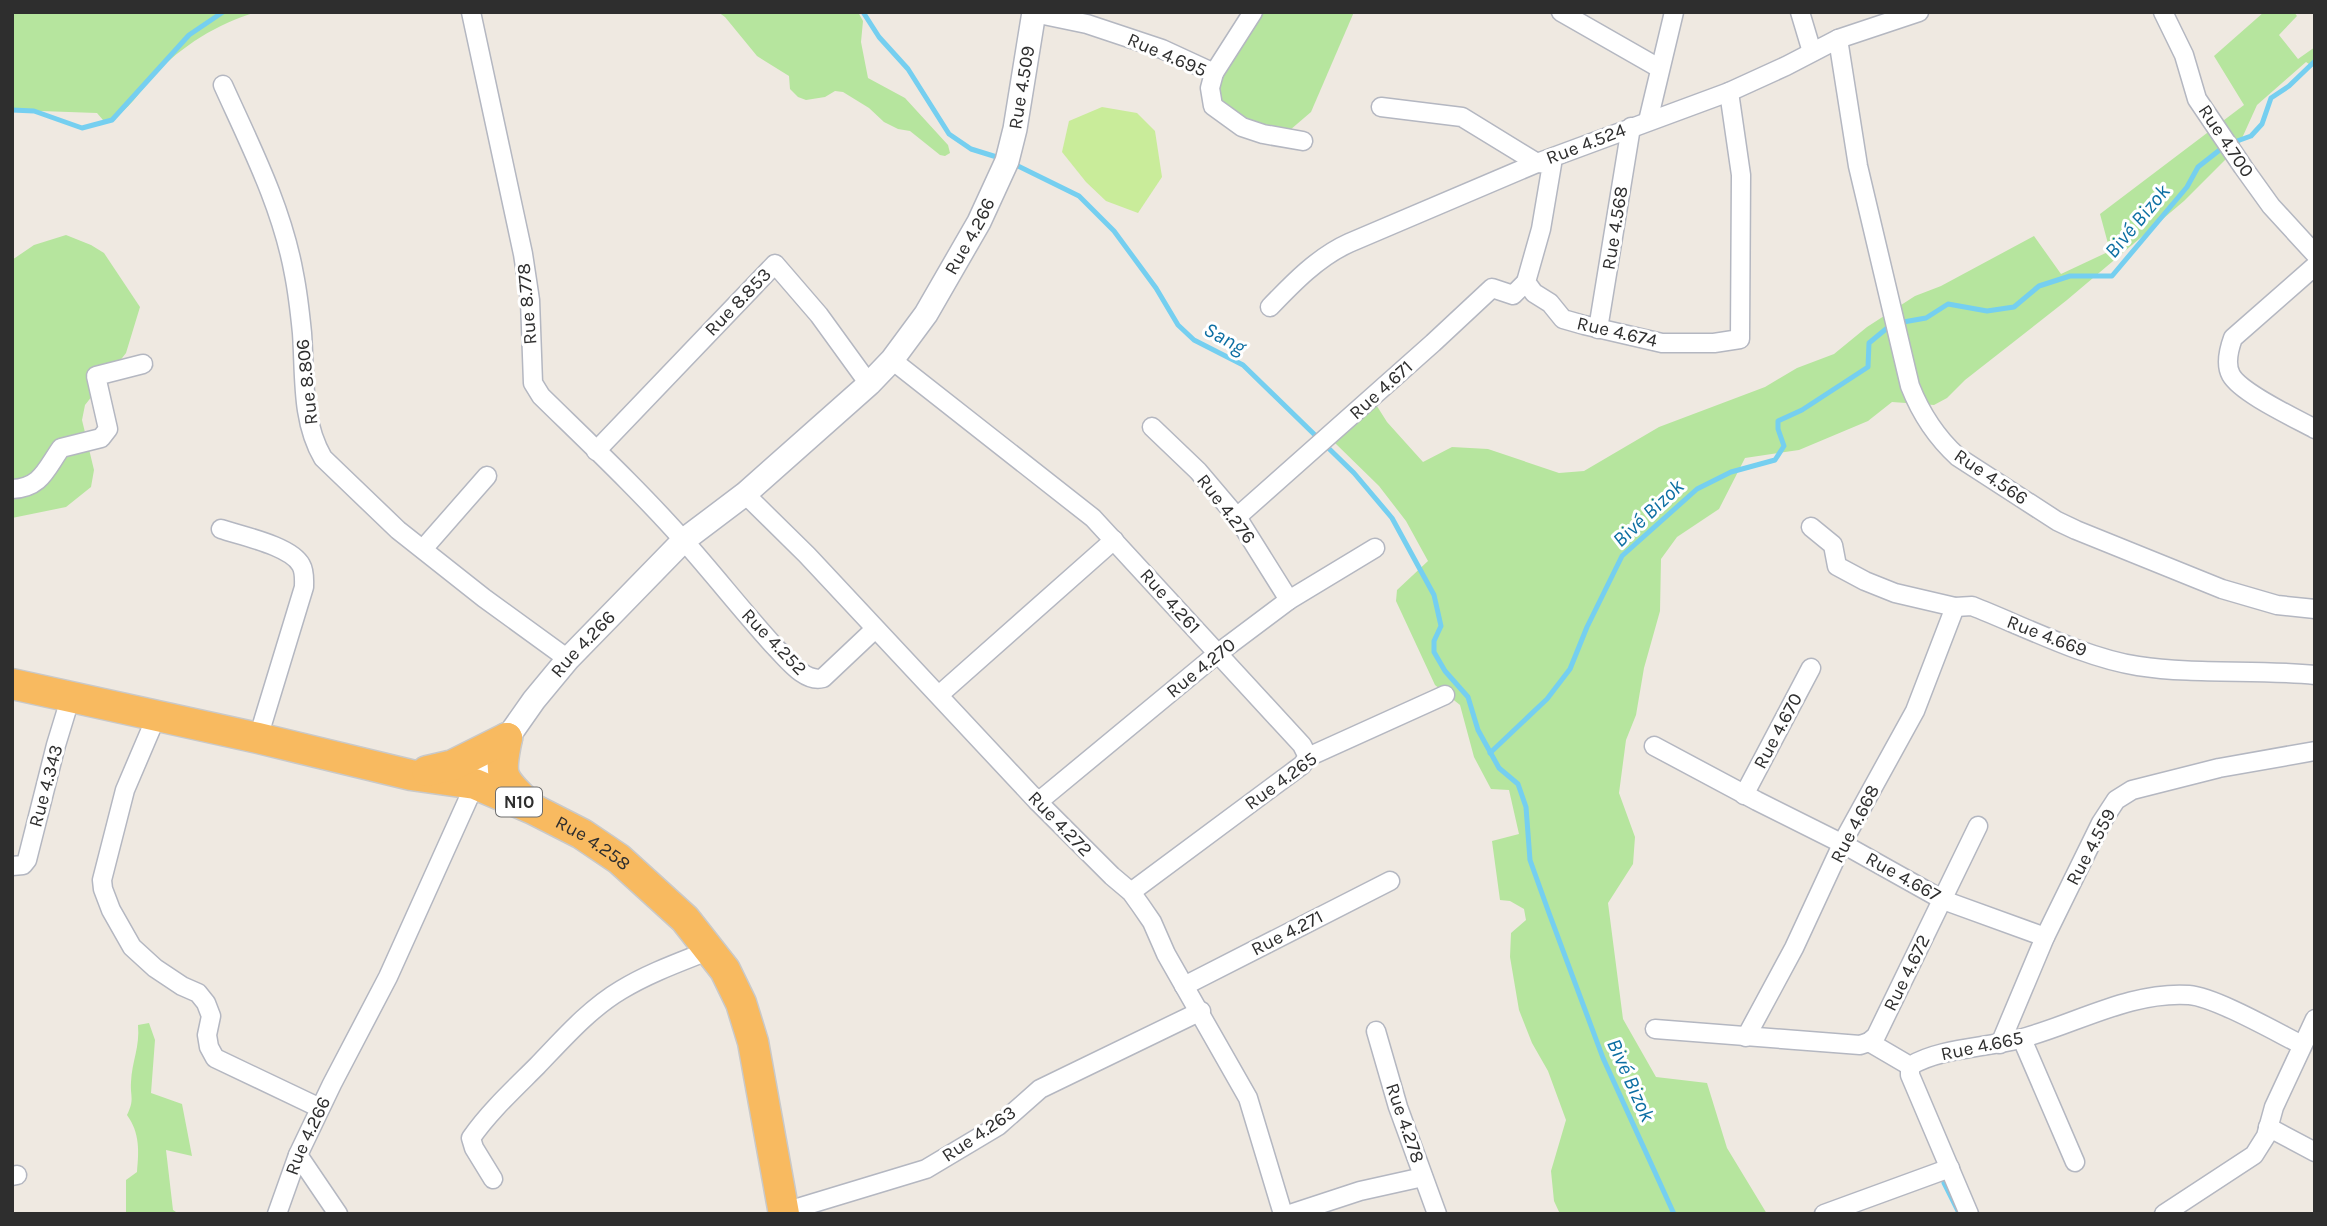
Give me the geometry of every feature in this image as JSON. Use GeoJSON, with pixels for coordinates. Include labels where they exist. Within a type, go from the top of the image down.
{"type":"FeatureCollection","features":[{"type":"Feature","properties":{"kind":"highway","name":"Rue 4.258"},"geometry":{"type":"LineString","coordinates":[[12,684],[411,775],[475,784],[582,834],[619,859],[685,919],[725,970],[741,1003],[753,1042],[784,1213]]}},
{"type":"Feature","properties":{"kind":"highway"},"geometry":{"type":"LineString","coordinates":[[411,775],[453,765],[507,738]]}},
{"type":"Feature","properties":{"kind":"highway"},"geometry":{"type":"LineString","coordinates":[[507,738],[501,763],[503,776],[533,809]]}},
{"type":"Feature","properties":{"kind":"street","name":"Rue 8.778"},"geometry":{"type":"LineString","coordinates":[[471,12],[523,254],[530,300],[533,383],[541,396],[684,540]]}},
{"type":"Feature","properties":{"kind":"street"},"geometry":{"type":"LineString","coordinates":[[1214,73],[1253,12]]}},
{"type":"Feature","properties":{"kind":"street"},"geometry":{"type":"LineString","coordinates":[[1561,12],[1659,68]]}},
{"type":"Feature","properties":{"kind":"street","name":"Rue 4.568"},"geometry":{"type":"LineString","coordinates":[[1598,329],[1639,124],[1659,68],[1674,12]]}},
{"type":"Feature","properties":{"kind":"street"},"geometry":{"type":"LineString","coordinates":[[1800,12],[1812,52]]}},
{"type":"Feature","properties":{"kind":"street","name":"Rue 4.524"},"geometry":{"type":"LineString","coordinates":[[1270,307],[1296,280],[1339,247],[1537,163],[1729,92],[1838,39],[1919,12]]}},
{"type":"Feature","properties":{"kind":"street","name":"Rue 4.700"},"geometry":{"type":"LineString","coordinates":[[2163,12],[2184,55],[2197,99],[2271,206],[2315,254]]}},
{"type":"Feature","properties":{"kind":"street","name":"Rue 4.695"},"geometry":{"type":"LineString","coordinates":[[1034,13],[1087,24],[1162,49],[1214,73],[1210,88],[1213,106],[1242,127],[1263,134],[1303,141]]}},
{"type":"Feature","properties":{"kind":"street","name":"Rue 4.509"},"geometry":{"type":"LineString","coordinates":[[1007,161],[1015,129],[1034,13]]}},
{"type":"Feature","properties":{"kind":"street","name":"Rue 4.566"},"geometry":{"type":"LineString","coordinates":[[1838,39],[1858,166],[1910,386],[1918,408],[1944,445],[1958,457],[2057,521],[2076,530],[2222,589],[2277,605],[2315,609]]}},
{"type":"Feature","properties":{"kind":"street","name":"Rue 8.806"},"geometry":{"type":"LineString","coordinates":[[223,85],[282,221],[294,274],[302,331],[307,414],[316,445],[323,458],[398,530],[568,660]]}},
{"type":"Feature","properties":{"kind":"street","name":"Rue 4.674"},"geometry":{"type":"LineString","coordinates":[[1526,282],[1534,293],[1550,303],[1563,319],[1598,329],[1662,343],[1714,343],[1740,339],[1741,175],[1729,92]]}},
{"type":"Feature","properties":{"kind":"street"},"geometry":{"type":"LineString","coordinates":[[1381,107],[1462,117],[1537,163],[1552,164],[1541,229],[1526,282]]}},
{"type":"Feature","properties":{"kind":"street","name":"Rue 4.266"},"geometry":{"type":"LineString","coordinates":[[277,1214],[298,1155],[388,976],[475,784],[534,700],[568,660],[684,540],[745,494],[869,384],[892,360],[926,314],[979,222],[1007,161]]}},
{"type":"Feature","properties":{"kind":"street","name":"Rue 8.853"},"geometry":{"type":"LineString","coordinates":[[596,451],[775,264],[819,315],[869,384]]}},
{"type":"Feature","properties":{"kind":"street"},"geometry":{"type":"LineString","coordinates":[[2315,266],[2233,338],[2228,353],[2230,374],[2240,387],[2315,429]]}},
{"type":"Feature","properties":{"kind":"street","name":"Rue 4.671"},"geometry":{"type":"LineString","coordinates":[[1237,517],[1492,288],[1513,295],[1526,282]]}},
{"type":"Feature","properties":{"kind":"street","name":"Rue 4.261"},"geometry":{"type":"LineString","coordinates":[[892,360],[1093,518],[1302,745],[1308,757]]}},
{"type":"Feature","properties":{"kind":"street"},"geometry":{"type":"LineString","coordinates":[[12,489],[25,489],[38,482],[61,448],[101,438],[107,429],[96,376],[143,364]]}},
{"type":"Feature","properties":{"kind":"street","name":"Rue 4.276"},"geometry":{"type":"LineString","coordinates":[[1152,427],[1198,471],[1237,517],[1289,600]]}},
{"type":"Feature","properties":{"kind":"street"},"geometry":{"type":"LineString","coordinates":[[423,549],[486,476]]}},
{"type":"Feature","properties":{"kind":"street","name":"Rue 4.272"},"geometry":{"type":"LineString","coordinates":[[745,494],[807,555],[1038,802],[1130,892],[1152,922],[1166,954],[1248,1098],[1283,1214]]}},
{"type":"Feature","properties":{"kind":"street","name":"Rue 4.669"},"geometry":{"type":"LineString","coordinates":[[1811,527],[1833,545],[1837,566],[1895,593],[1955,607],[1972,606],[2107,659],[2138,666],[2221,673],[2246,670],[2315,675]]}},
{"type":"Feature","properties":{"kind":"street"},"geometry":{"type":"LineString","coordinates":[[221,529],[264,542],[292,556],[300,563],[304,572],[304,587],[258,738]]}},
{"type":"Feature","properties":{"kind":"street","name":"Rue 4.252"},"geometry":{"type":"LineString","coordinates":[[684,540],[757,627],[809,678],[823,678],[875,629]]}},
{"type":"Feature","properties":{"kind":"street"},"geometry":{"type":"LineString","coordinates":[[939,695],[1114,540]]}},
{"type":"Feature","properties":{"kind":"street","name":"Rue 4.270"},"geometry":{"type":"LineString","coordinates":[[1038,802],[1217,654],[1289,600],[1375,548]]}},
{"type":"Feature","properties":{"kind":"street","name":"Rue 4.668"},"geometry":{"type":"LineString","coordinates":[[1746,1037],[1794,948],[1843,844],[1915,711],[1955,607]]}},
{"type":"Feature","properties":{"kind":"street","name":"Rue 4.670"},"geometry":{"type":"LineString","coordinates":[[1744,794],[1811,668]]}},
{"type":"Feature","properties":{"kind":"street","name":"Rue 4.265"},"geometry":{"type":"LineString","coordinates":[[1130,892],[1302,765],[1308,757],[1445,695]]}},
{"type":"Feature","properties":{"kind":"street","name":"Rue 4.343"},"geometry":{"type":"LineString","coordinates":[[12,866],[23,865],[27,860],[71,696]]}},
{"type":"Feature","properties":{"kind":"street"},"geometry":{"type":"LineString","coordinates":[[157,715],[125,790],[103,880],[105,896],[132,947],[155,968],[198,993],[206,1003],[211,1016],[209,1046],[215,1058],[320,1108]]}},
{"type":"Feature","properties":{"kind":"street","name":"Rue 4.667"},"geometry":{"type":"LineString","coordinates":[[1654,746],[1843,844],[1943,900],[2045,937]]}},
{"type":"Feature","properties":{"kind":"street","name":"Rue 4.559"},"geometry":{"type":"LineString","coordinates":[[2000,1044],[2045,937],[2101,823],[2116,800],[2132,790],[2219,768],[2315,751]]}},
{"type":"Feature","properties":{"kind":"street","name":"Rue 4.672"},"geometry":{"type":"LineString","coordinates":[[1869,1042],[1876,1036],[1978,826]]}},
{"type":"Feature","properties":{"kind":"street","name":"Rue 4.271"},"geometry":{"type":"LineString","coordinates":[[1184,986],[1390,881]]}},
{"type":"Feature","properties":{"kind":"street"},"geometry":{"type":"LineString","coordinates":[[493,1179],[471,1138],[527,1076],[582,1020],[620,990],[710,950]]}},
{"type":"Feature","properties":{"kind":"street","name":"Rue 4.665"},"geometry":{"type":"LineString","coordinates":[[1910,1066],[1925,1057],[2022,1039],[2114,1007],[2164,995],[2193,996],[2219,1005],[2302,1045]]}},
{"type":"Feature","properties":{"kind":"street","name":"Rue 4.263"},"geometry":{"type":"LineString","coordinates":[[784,1213],[926,1169],[998,1126],[1040,1089],[1201,1012]]}},
{"type":"Feature","properties":{"kind":"street"},"geometry":{"type":"LineString","coordinates":[[2164,1214],[2254,1155],[2262,1146],[2274,1107],[2315,1019]]}},
{"type":"Feature","properties":{"kind":"street"},"geometry":{"type":"LineString","coordinates":[[1655,1029],[1860,1045],[1869,1042],[1910,1066],[1910,1075],[1969,1214]]}},
{"type":"Feature","properties":{"kind":"street","name":"Rue 4.278"},"geometry":{"type":"LineString","coordinates":[[1376,1031],[1398,1107],[1437,1214]]}},
{"type":"Feature","properties":{"kind":"street"},"geometry":{"type":"LineString","coordinates":[[2022,1039],[2075,1161]]}},
{"type":"Feature","properties":{"kind":"street"},"geometry":{"type":"LineString","coordinates":[[2269,1127],[2315,1152]]}},
{"type":"Feature","properties":{"kind":"street"},"geometry":{"type":"LineString","coordinates":[[298,1155],[338,1214]]}},
{"type":"Feature","properties":{"kind":"street"},"geometry":{"type":"LineString","coordinates":[[1824,1214],[1950,1168]]}},
{"type":"Feature","properties":{"kind":"street"},"geometry":{"type":"LineString","coordinates":[[1290,1214],[1360,1191],[1423,1177]]}},
{"type":"Feature","properties":{"kind":"green space"},"geometry":{"type":"Polygon","coordinates":[[[12,12],[257,12],[228,22],[176,54],[154,75],[128,107],[108,121],[103,120],[97,113],[12,110],[12,12]]]}},
{"type":"Feature","properties":{"kind":"green space"},"geometry":{"type":"Polygon","coordinates":[[[718,12],[858,12],[863,21],[861,42],[868,78],[905,98],[948,145],[950,153],[940,155],[910,131],[884,122],[869,108],[843,92],[835,91],[825,97],[806,100],[798,97],[790,89],[789,76],[757,56],[718,12]]]}},
{"type":"Feature","properties":{"kind":"green space"},"geometry":{"type":"Polygon","coordinates":[[[1263,12],[1354,12],[1311,112],[1290,130],[1257,124],[1225,108],[1217,90],[1233,57],[1263,12]]]}},
{"type":"Feature","properties":{"kind":"green space"},"geometry":{"type":"Polygon","coordinates":[[[2264,12],[2294,12],[2297,16],[2279,35],[2298,59],[2315,47],[2315,68],[2306,62],[2257,105],[2238,147],[2184,201],[2067,300],[1965,380],[1947,398],[1934,405],[1892,402],[1868,421],[1799,450],[1745,458],[1719,509],[1677,537],[1661,559],[1660,611],[1644,668],[1636,715],[1626,740],[1619,793],[1635,837],[1633,864],[1608,903],[1623,1019],[1656,1077],[1707,1083],[1727,1148],[1767,1214],[1560,1214],[1554,1201],[1551,1171],[1566,1120],[1548,1071],[1532,1043],[1519,1010],[1510,957],[1511,933],[1526,920],[1524,909],[1510,901],[1500,900],[1492,841],[1519,834],[1509,790],[1491,789],[1474,757],[1460,705],[1435,685],[1396,601],[1397,590],[1428,561],[1406,521],[1379,486],[1335,443],[1375,403],[1387,422],[1423,462],[1452,447],[1488,449],[1559,473],[1584,471],[1659,427],[1765,387],[1797,368],[1834,354],[1867,327],[1915,296],[1941,286],[2034,236],[2061,274],[2110,251],[2100,214],[2244,105],[2214,56],[2264,12]]]}},
{"type":"Feature","properties":{"kind":"green space"},"geometry":{"type":"Polygon","coordinates":[[[1102,107],[1137,113],[1155,131],[1162,177],[1138,213],[1106,201],[1086,182],[1062,152],[1069,121],[1102,107]]]}},
{"type":"Feature","properties":{"kind":"green space"},"geometry":{"type":"Polygon","coordinates":[[[66,235],[104,253],[140,307],[126,353],[85,405],[82,420],[94,470],[91,487],[66,507],[12,518],[12,260],[34,245],[66,235]]]}},
{"type":"Feature","properties":{"kind":"green space"},"geometry":{"type":"Polygon","coordinates":[[[149,1023],[155,1040],[151,1093],[182,1104],[192,1156],[166,1150],[173,1210],[179,1214],[126,1214],[126,1180],[137,1172],[138,1157],[138,1142],[127,1115],[132,1101],[132,1074],[138,1025],[149,1023]]]}},
{"type":"Feature","properties":{"kind":"waterway"},"geometry":{"type":"LineString","coordinates":[[12,110],[34,111],[82,128],[112,120],[189,35],[223,12]]}},
{"type":"Feature","properties":{"kind":"waterway","name":"Sang"},"geometry":{"type":"LineString","coordinates":[[863,12],[879,37],[908,69],[949,134],[971,149],[1000,158]]}},
{"type":"Feature","properties":{"kind":"waterway","name":"Bivé Bizok"},"geometry":{"type":"LineString","coordinates":[[1490,753],[1547,699],[1570,669],[1587,627],[1622,556],[1697,489],[1731,472],[1775,460],[1784,446],[1778,421],[1802,410],[1868,367],[1869,343],[1892,324],[1926,318],[1948,304],[1987,311],[2014,307],[2039,286],[2070,276],[2112,276],[2187,187],[2198,167],[2226,145],[2251,136],[2262,124],[2271,98],[2289,86],[2315,61]]}},
{"type":"Feature","properties":{"kind":"waterway","name":"Sang"},"geometry":{"type":"LineString","coordinates":[[1012,163],[1079,196],[1114,231],[1156,288],[1178,325],[1194,340],[1243,365],[1354,473],[1392,518],[1434,595],[1441,626],[1434,641],[1434,652],[1445,671],[1468,697],[1478,730],[1499,768],[1518,784],[1526,807],[1530,860],[1549,913],[1603,1058],[1674,1214]]}},
{"type":"Feature","properties":{"kind":"waterway"},"geometry":{"type":"LineString","coordinates":[[1944,1183],[1958,1211]]}}]}
